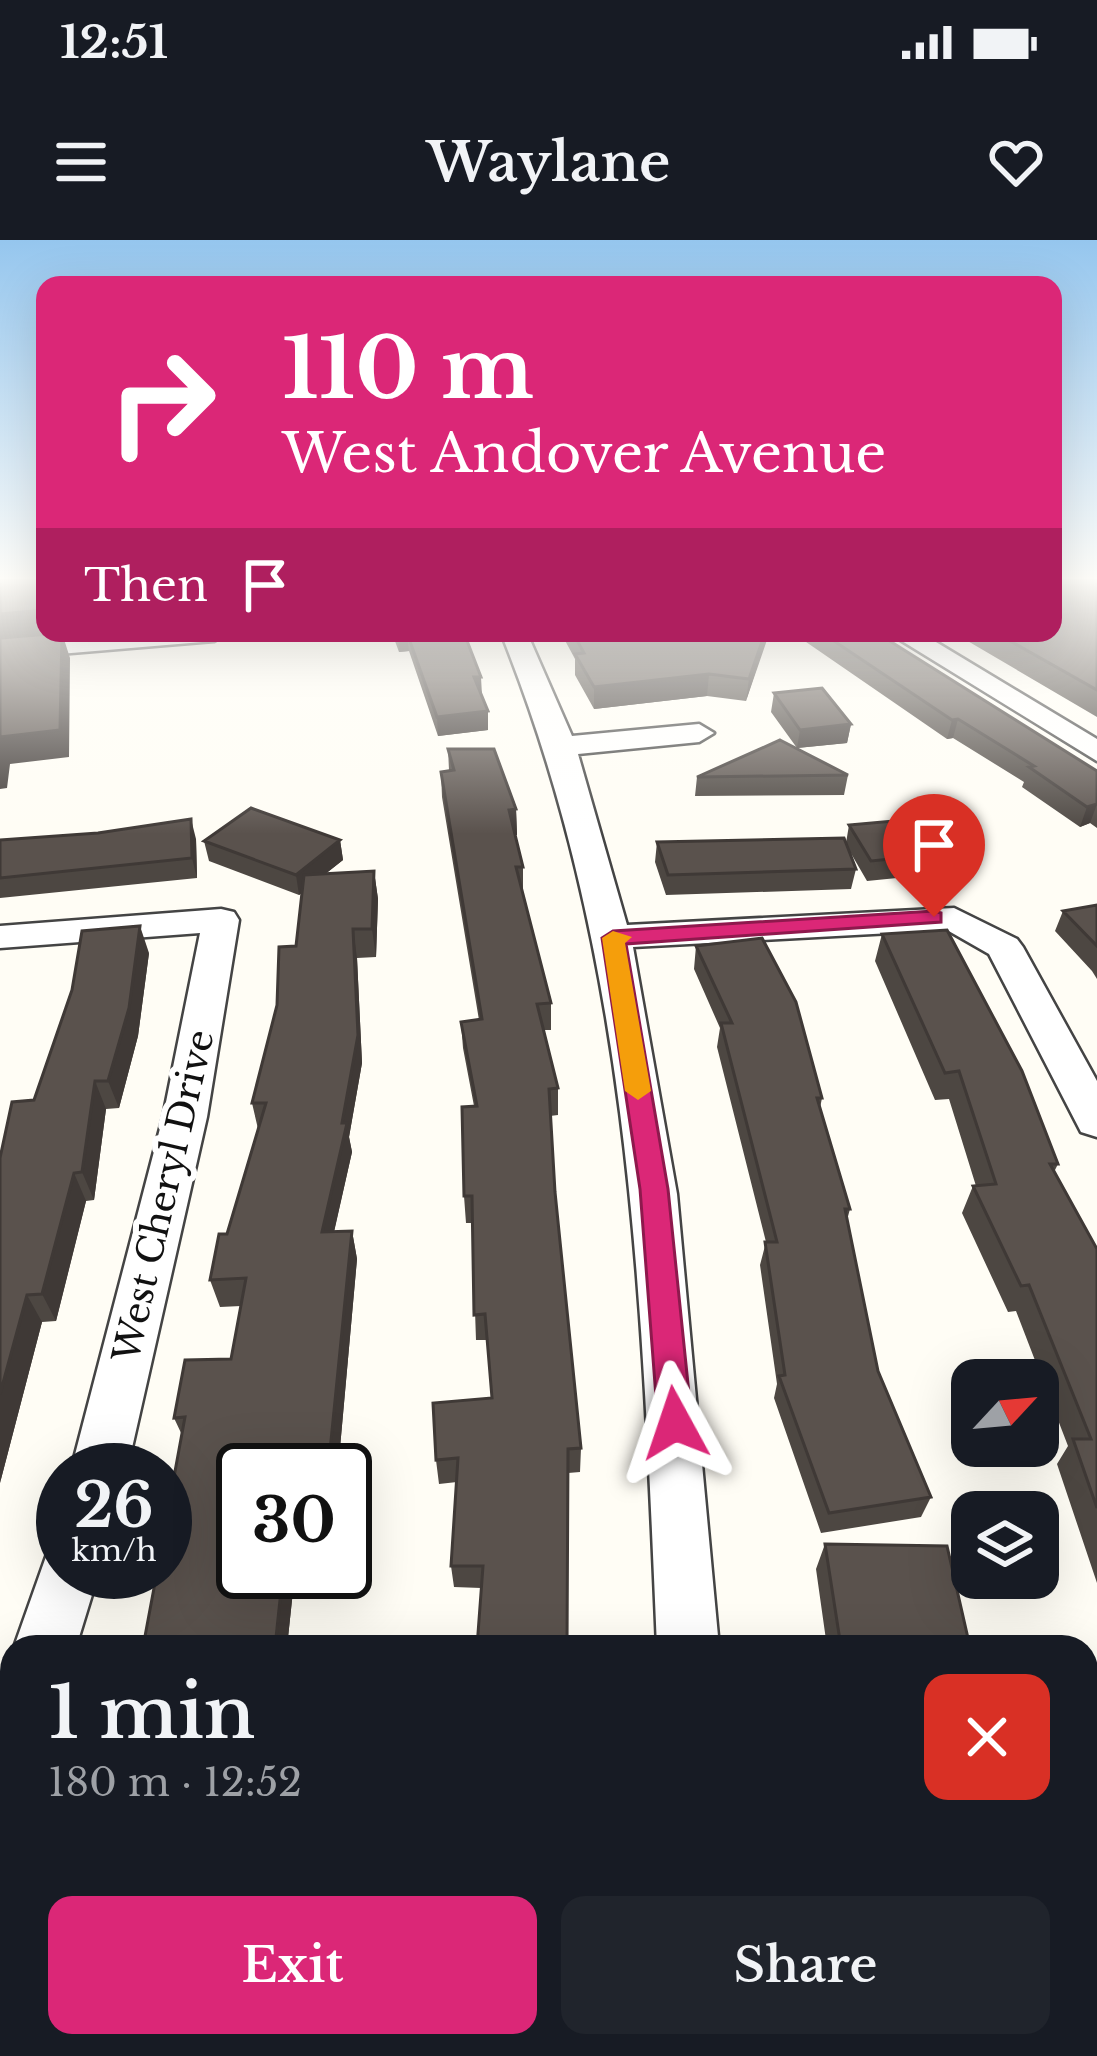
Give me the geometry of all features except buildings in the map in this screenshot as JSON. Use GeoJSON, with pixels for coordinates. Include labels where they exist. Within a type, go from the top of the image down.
{"type":"FeatureCollection","features":[{"type":"Feature","properties":{"kind":"street"},"geometry":{"type":"LineString","coordinates":[[527,665],[561,746],[613,938],[654,1189],[687,1635]]}},
{"type":"Feature","properties":{"kind":"street"},"geometry":{"type":"LineString","coordinates":[[954,665],[1097,752]]}},
{"type":"Feature","properties":{"kind":"street"},"geometry":{"type":"LineString","coordinates":[[561,746],[698,733]]}},
{"type":"Feature","properties":{"kind":"street"},"geometry":{"type":"LineString","coordinates":[[613,938],[954,919],[1004,947],[1097,1121]]}},
{"type":"Feature","properties":{"kind":"street","name":"West Cheryl Drive"},"geometry":{"type":"LineString","coordinates":[[0,938],[221,920],[185,1117],[107,1443]]}},
{"type":"Feature","properties":{"kind":"street"},"geometry":{"type":"LineString","coordinates":[[49,1635],[60,1599]]}},
{"type":"Feature","properties":{"kind":"slow traffic"},"geometry":{"type":"LineString","coordinates":[[620,937],[613,938],[638,1091]]}},
{"type":"Feature","properties":{"kind":"route"},"geometry":{"type":"LineString","coordinates":[[675,1423],[654,1189],[613,938],[934,917]]}}]}
